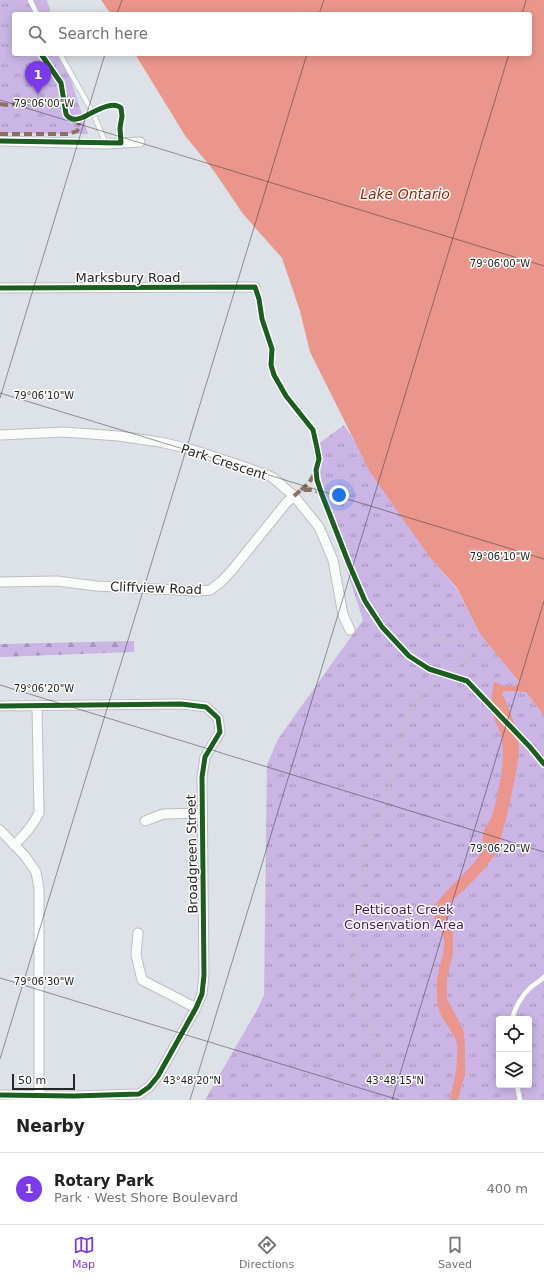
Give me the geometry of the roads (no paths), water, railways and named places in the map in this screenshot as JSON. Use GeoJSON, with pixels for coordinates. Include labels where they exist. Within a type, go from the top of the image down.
{"type":"FeatureCollection","features":[{"type":"Feature","properties":{"kind":"street"},"geometry":{"type":"LineString","coordinates":[[0,142],[106,144],[140,142]]}},
{"type":"Feature","properties":{"kind":"street","name":"Marksbury Road"},"geometry":{"type":"LineString","coordinates":[[0,288],[256,287]]}},
{"type":"Feature","properties":{"kind":"street","name":"Park Crescent"},"geometry":{"type":"LineString","coordinates":[[0,435],[64,432],[118,436],[160,442],[190,449],[272,477],[294,496],[318,527],[333,560],[343,615],[350,630]]}},
{"type":"Feature","properties":{"kind":"street","name":"Cliffview Road"},"geometry":{"type":"LineString","coordinates":[[0,582],[57,581],[112,587],[196,591],[210,590],[221,582],[233,569],[287,502],[294,496]]}},
{"type":"Feature","properties":{"kind":"street","name":"Broadgreen Street"},"geometry":{"type":"LineString","coordinates":[[0,706],[181,704],[206,707],[218,718],[220,732],[206,757],[202,777],[204,975],[202,994],[196,1008],[158,1076],[150,1087],[139,1094],[74,1098],[39,1095],[0,1095]]}},
{"type":"Feature","properties":{"kind":"street"},"geometry":{"type":"LineString","coordinates":[[14,845],[23,837],[35,822],[39,812],[37,706]]}},
{"type":"Feature","properties":{"kind":"street"},"geometry":{"type":"LineString","coordinates":[[145,821],[163,814],[202,813]]}},
{"type":"Feature","properties":{"kind":"street"},"geometry":{"type":"LineString","coordinates":[[0,830],[36,872],[39,888],[39,1095]]}},
{"type":"Feature","properties":{"kind":"street"},"geometry":{"type":"LineString","coordinates":[[138,933],[136,954],[142,980],[196,1008]]}},
{"type":"Feature","properties":{"kind":"lane"},"geometry":{"type":"LineString","coordinates":[[30,0],[36,12]]}},
{"type":"Feature","properties":{"kind":"lane"},"geometry":{"type":"LineString","coordinates":[[61,56],[93,113],[106,144]]}},
{"type":"Feature","properties":{"kind":"lane"},"geometry":{"type":"LineString","coordinates":[[513,1016],[519,1001],[530,987],[538,984],[544,978]]}},
{"type":"Feature","properties":{"kind":"lane"},"geometry":{"type":"LineString","coordinates":[[518,1088],[520,1100]]}},
{"type":"Feature","properties":{"kind":"water","name":"Lake Ontario"},"geometry":{"type":"Polygon","coordinates":[[[101,0],[544,0],[544,716],[526,692],[503,692],[502,694],[515,726],[519,746],[517,767],[506,820],[494,856],[479,875],[445,909],[453,934],[453,952],[447,979],[447,999],[463,1029],[465,1044],[465,1074],[458,1100],[450,1100],[456,1071],[457,1046],[454,1036],[443,1019],[438,1004],[437,982],[444,940],[442,932],[434,919],[433,913],[439,899],[467,871],[478,857],[481,850],[483,835],[494,808],[501,777],[503,745],[499,729],[493,716],[492,697],[494,682],[508,686],[514,686],[520,683],[480,634],[457,588],[431,559],[370,472],[310,352],[300,311],[282,258],[243,214],[214,171],[186,137],[136,56],[532,56],[532,12],[110,12],[101,0]]]}},
{"type":"Feature","properties":{"kind":"place","name":"Rotary Park"},"geometry":{"type":"Point","coordinates":[38,94]}},
{"type":"Feature","properties":{"kind":"park label","name":"Petticoat Creek Conservation Area"},"geometry":{"type":"Point","coordinates":[404,916]}}]}
